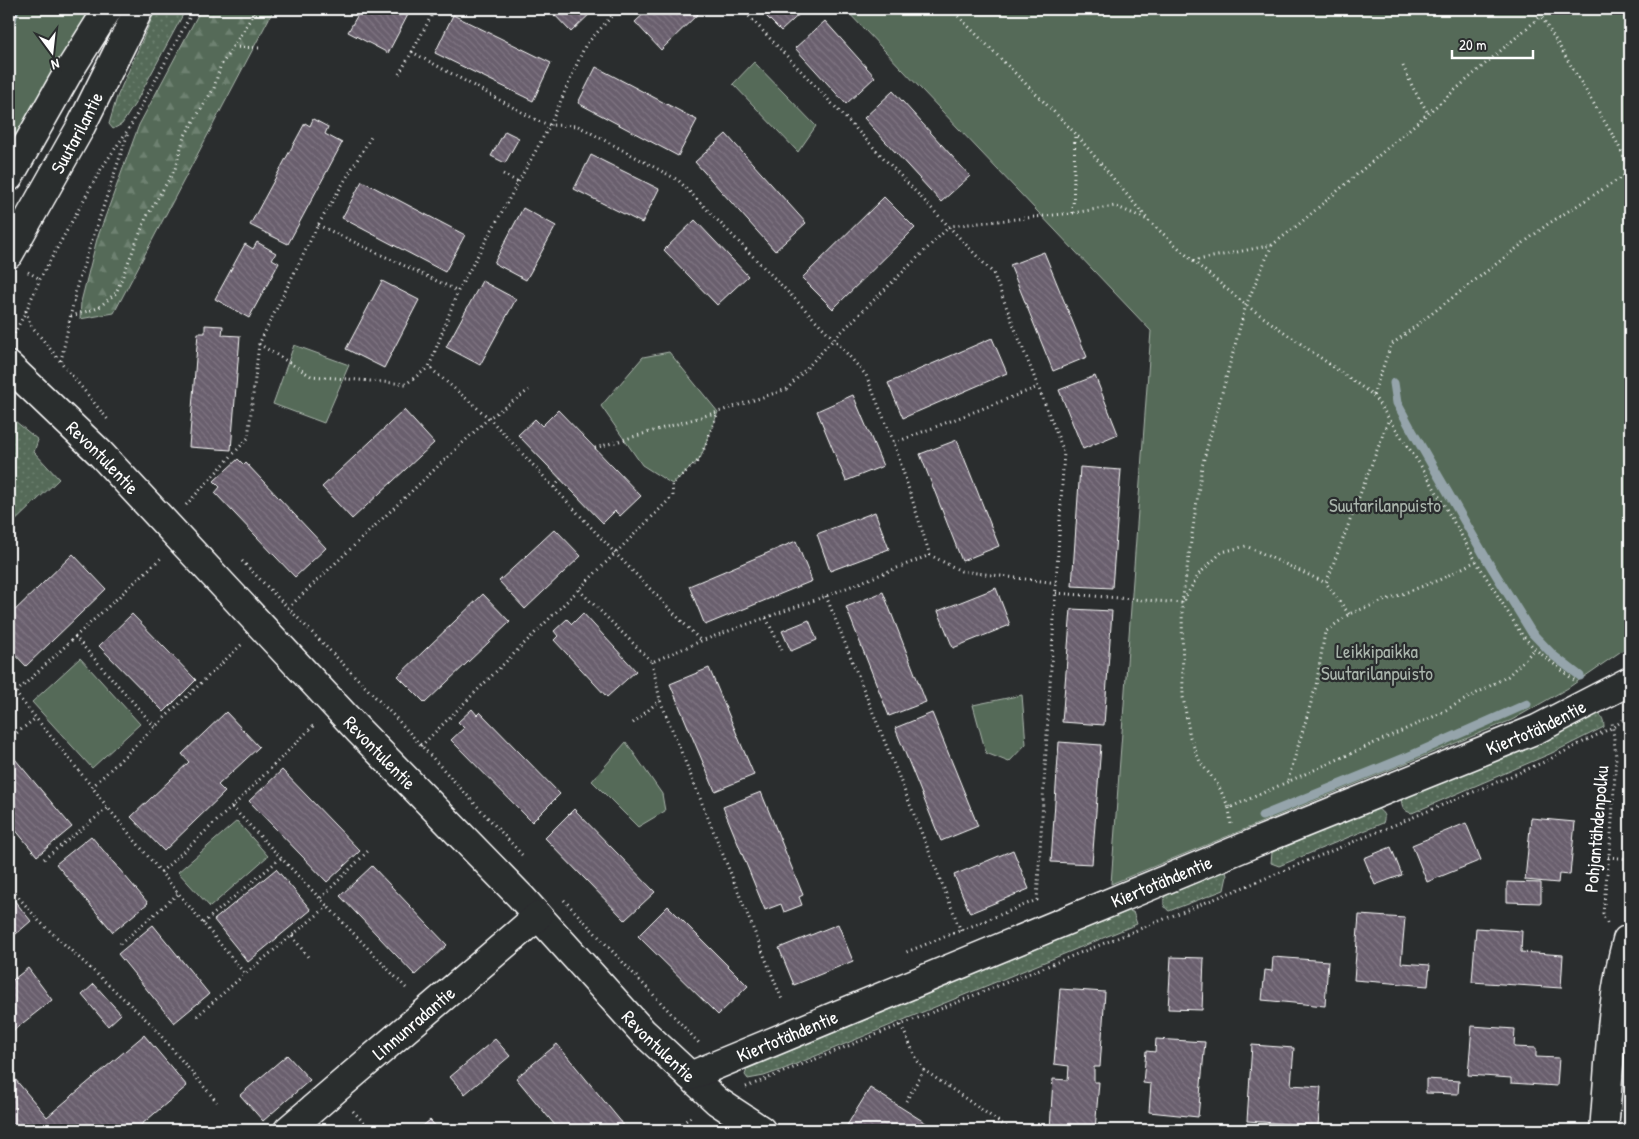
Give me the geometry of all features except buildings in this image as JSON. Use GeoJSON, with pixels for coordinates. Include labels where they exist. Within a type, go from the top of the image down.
{"type":"FeatureCollection","features":[{"type":"Feature","properties":{"kind":"street","name":"Suutarilantie"},"geometry":{"type":"LineString","coordinates":[[9,177],[69,71],[108,9]]}},
{"type":"Feature","properties":{"kind":"street","name":"Suutarilantie"},"geometry":{"type":"LineString","coordinates":[[9,254],[79,130],[139,9]]}},
{"type":"Feature","properties":{"kind":"street","name":"Revontulentie"},"geometry":{"type":"LineString","coordinates":[[9,366],[100,453],[359,731],[538,916],[642,1031],[717,1101],[761,1130]]}},
{"type":"Feature","properties":{"kind":"street","name":"Kiertotähdentie"},"geometry":{"type":"LineString","coordinates":[[690,1076],[1537,728],[1630,681]]}},
{"type":"Feature","properties":{"kind":"street","name":"Linnunradantie"},"geometry":{"type":"LineString","coordinates":[[288,1130],[538,916]]}},
{"type":"Feature","properties":{"kind":"street"},"geometry":{"type":"LineString","coordinates":[[1604,1130],[1614,1003],[1624,952]]}},
{"type":"Feature","properties":{"kind":"path"},"geometry":{"type":"LineString","coordinates":[[9,345],[44,270],[102,169],[130,127],[194,9]]}},
{"type":"Feature","properties":{"kind":"path"},"geometry":{"type":"LineString","coordinates":[[71,316],[98,308],[116,293],[146,218],[175,169],[184,137],[214,88],[220,67],[257,9]]}},
{"type":"Feature","properties":{"kind":"path"},"geometry":{"type":"LineString","coordinates":[[399,74],[435,9]]}},
{"type":"Feature","properties":{"kind":"path"},"geometry":{"type":"LineString","coordinates":[[259,344],[312,376],[406,384],[429,367],[458,292],[550,125],[585,46],[618,9]]}},
{"type":"Feature","properties":{"kind":"path"},"geometry":{"type":"LineString","coordinates":[[742,9],[994,273],[1064,452],[1037,900],[904,953]]}},
{"type":"Feature","properties":{"kind":"path"},"geometry":{"type":"LineString","coordinates":[[951,9],[1075,133],[1149,221],[1193,261],[1246,304],[1373,395],[1425,472],[1476,561],[1522,635],[1535,649],[1580,685],[1590,687],[1600,697]]}},
{"type":"Feature","properties":{"kind":"path"},"geometry":{"type":"LineString","coordinates":[[1373,395],[1390,345],[1548,224],[1630,170],[1615,138],[1537,9]]}},
{"type":"Feature","properties":{"kind":"path"},"geometry":{"type":"LineString","coordinates":[[1193,261],[1272,245],[1298,226],[1541,16]]}},
{"type":"Feature","properties":{"kind":"path"},"geometry":{"type":"LineString","coordinates":[[233,47],[261,48]]}},
{"type":"Feature","properties":{"kind":"path"},"geometry":{"type":"LineString","coordinates":[[412,52],[538,121],[550,125],[578,126],[678,180],[834,339],[866,375],[894,443],[930,555],[961,571],[1057,583]]}},
{"type":"Feature","properties":{"kind":"path"},"geometry":{"type":"LineString","coordinates":[[1403,66],[1413,88],[1428,113]]}},
{"type":"Feature","properties":{"kind":"path"},"geometry":{"type":"LineString","coordinates":[[61,361],[77,285],[130,127]]}},
{"type":"Feature","properties":{"kind":"path"},"geometry":{"type":"LineString","coordinates":[[1073,213],[1075,133]]}},
{"type":"Feature","properties":{"kind":"path"},"geometry":{"type":"LineString","coordinates":[[193,511],[186,504],[248,438],[259,344],[318,225],[371,137]]}},
{"type":"Feature","properties":{"kind":"path"},"geometry":{"type":"LineString","coordinates":[[503,174],[518,182]]}},
{"type":"Feature","properties":{"kind":"path"},"geometry":{"type":"LineString","coordinates":[[595,448],[718,412],[786,389],[834,339],[950,226],[1073,213],[1115,206],[1149,221]]}},
{"type":"Feature","properties":{"kind":"path"},"geometry":{"type":"LineString","coordinates":[[318,225],[458,292]]}},
{"type":"Feature","properties":{"kind":"path"},"geometry":{"type":"LineString","coordinates":[[1272,245],[1246,304],[1202,466],[1182,603],[1183,697],[1190,737],[1200,762],[1218,785],[1229,808],[1435,716],[1508,676],[1535,649]]}},
{"type":"Feature","properties":{"kind":"path"},"geometry":{"type":"LineString","coordinates":[[26,311],[30,324],[114,427]]}},
{"type":"Feature","properties":{"kind":"path"},"geometry":{"type":"LineString","coordinates":[[429,367],[490,418],[616,554],[701,641]]}},
{"type":"Feature","properties":{"kind":"path"},"geometry":{"type":"LineString","coordinates":[[894,443],[1038,387]]}},
{"type":"Feature","properties":{"kind":"path"},"geometry":{"type":"LineString","coordinates":[[288,608],[490,418],[529,390]]}},
{"type":"Feature","properties":{"kind":"path"},"geometry":{"type":"LineString","coordinates":[[421,746],[673,496],[672,484],[700,459],[718,412]]}},
{"type":"Feature","properties":{"kind":"path"},"geometry":{"type":"LineString","coordinates":[[1326,583],[1389,418]]}},
{"type":"Feature","properties":{"kind":"path"},"geometry":{"type":"LineString","coordinates":[[554,487],[561,479]]}},
{"type":"Feature","properties":{"kind":"path"},"geometry":{"type":"LineString","coordinates":[[1182,603],[1200,574],[1222,552],[1246,546],[1326,583],[1349,614]]}},
{"type":"Feature","properties":{"kind":"path"},"geometry":{"type":"LineString","coordinates":[[652,662],[701,641],[826,596],[930,555]]}},
{"type":"Feature","properties":{"kind":"path"},"geometry":{"type":"LineString","coordinates":[[9,699],[163,556]]}},
{"type":"Feature","properties":{"kind":"path"},"geometry":{"type":"LineString","coordinates":[[240,560],[421,746],[529,862]]}},
{"type":"Feature","properties":{"kind":"path"},"geometry":{"type":"LineString","coordinates":[[1288,781],[1316,686],[1325,632],[1349,614],[1439,580],[1476,561]]}},
{"type":"Feature","properties":{"kind":"path"},"geometry":{"type":"LineString","coordinates":[[579,590],[652,662],[660,700],[783,1002]]}},
{"type":"Feature","properties":{"kind":"path"},"geometry":{"type":"LineString","coordinates":[[1056,593],[1182,603]]}},
{"type":"Feature","properties":{"kind":"path"},"geometry":{"type":"LineString","coordinates":[[826,596],[961,931]]}},
{"type":"Feature","properties":{"kind":"path"},"geometry":{"type":"LineString","coordinates":[[766,618],[782,650]]}},
{"type":"Feature","properties":{"kind":"path"},"geometry":{"type":"LineString","coordinates":[[75,638],[155,726]]}},
{"type":"Feature","properties":{"kind":"path"},"geometry":{"type":"LineString","coordinates":[[92,787],[245,641]]}},
{"type":"Feature","properties":{"kind":"path"},"geometry":{"type":"LineString","coordinates":[[9,685],[245,974]]}},
{"type":"Feature","properties":{"kind":"path","name":"Pohjantähdenpolku"},"geometry":{"type":"LineString","coordinates":[[1600,697],[1611,717],[1616,757],[1603,913],[1624,952]]}},
{"type":"Feature","properties":{"kind":"path"},"geometry":{"type":"LineString","coordinates":[[633,723],[660,700]]}},
{"type":"Feature","properties":{"kind":"path"},"geometry":{"type":"LineString","coordinates":[[742,1089],[1254,883],[1457,799],[1544,762],[1613,727],[1630,716]]}},
{"type":"Feature","properties":{"kind":"path"},"geometry":{"type":"LineString","coordinates":[[9,739],[36,718]]}},
{"type":"Feature","properties":{"kind":"path"},"geometry":{"type":"LineString","coordinates":[[161,872],[232,807],[320,719]]}},
{"type":"Feature","properties":{"kind":"path"},"geometry":{"type":"LineString","coordinates":[[232,807],[428,1011]]}},
{"type":"Feature","properties":{"kind":"path"},"geometry":{"type":"LineString","coordinates":[[44,859],[108,808]]}},
{"type":"Feature","properties":{"kind":"path"},"geometry":{"type":"LineString","coordinates":[[321,898],[368,851]]}},
{"type":"Feature","properties":{"kind":"path"},"geometry":{"type":"LineString","coordinates":[[1608,857],[1630,859]]}},
{"type":"Feature","properties":{"kind":"path"},"geometry":{"type":"LineString","coordinates":[[203,923],[281,858]]}},
{"type":"Feature","properties":{"kind":"path"},"geometry":{"type":"LineString","coordinates":[[9,886],[39,921],[150,1023],[217,1102]]}},
{"type":"Feature","properties":{"kind":"path"},"geometry":{"type":"LineString","coordinates":[[120,944],[179,893]]}},
{"type":"Feature","properties":{"kind":"path"},"geometry":{"type":"LineString","coordinates":[[562,898],[695,1039]]}},
{"type":"Feature","properties":{"kind":"path"},"geometry":{"type":"LineString","coordinates":[[197,1016],[328,906]]}},
{"type":"Feature","properties":{"kind":"path"},"geometry":{"type":"LineString","coordinates":[[292,936],[308,957]]}},
{"type":"Feature","properties":{"kind":"path"},"geometry":{"type":"LineString","coordinates":[[901,1025],[917,1060],[924,1070],[1011,1130]]}},
{"type":"Feature","properties":{"kind":"path"},"geometry":{"type":"LineString","coordinates":[[906,1101],[924,1070]]}},
{"type":"Feature","properties":{"kind":"path"},"geometry":{"type":"LineString","coordinates":[[674,1130],[697,1112]]}},
{"type":"Feature","properties":{"kind":"green space"},"geometry":{"type":"Polygon","coordinates":[[[9,9],[96,9],[9,154],[9,9]]]}},
{"type":"Feature","properties":{"kind":"green space"},"geometry":{"type":"Polygon","coordinates":[[[156,9],[186,9],[136,102],[122,124],[113,129],[109,124],[117,97],[156,9]]]}},
{"type":"Feature","properties":{"kind":"green space"},"geometry":{"type":"Polygon","coordinates":[[[201,9],[274,9],[114,313],[80,319],[81,302],[97,239],[139,125],[201,9]]]}},
{"type":"Feature","properties":{"kind":"green space","name":"Suutarilanpuisto"},"geometry":{"type":"Polygon","coordinates":[[[845,9],[1630,9],[1630,645],[1568,688],[1512,720],[1111,884],[1151,331],[845,9]]]}},
{"type":"Feature","properties":{"kind":"green space"},"geometry":{"type":"Polygon","coordinates":[[[754,62],[816,126],[798,152],[733,84],[754,62]]]}},
{"type":"Feature","properties":{"kind":"green space"},"geometry":{"type":"Polygon","coordinates":[[[294,345],[349,365],[324,423],[273,404],[294,345]]]}},
{"type":"Feature","properties":{"kind":"green space"},"geometry":{"type":"Polygon","coordinates":[[[669,352],[718,412],[700,459],[672,484],[642,465],[601,406],[643,357],[669,352]]]}},
{"type":"Feature","properties":{"kind":"green space"},"geometry":{"type":"Polygon","coordinates":[[[9,416],[38,440],[34,452],[59,479],[9,527],[9,416]]]}},
{"type":"Feature","properties":{"kind":"green space"},"geometry":{"type":"Polygon","coordinates":[[[80,658],[140,724],[92,768],[32,702],[80,658]]]}},
{"type":"Feature","properties":{"kind":"green space"},"geometry":{"type":"Polygon","coordinates":[[[1022,695],[1026,744],[1009,762],[986,753],[973,705],[1022,695]]]}},
{"type":"Feature","properties":{"kind":"green space"},"geometry":{"type":"Polygon","coordinates":[[[1598,713],[1604,723],[1604,727],[1552,753],[1412,813],[1405,810],[1403,806],[1401,798],[1598,713]]]}},
{"type":"Feature","properties":{"kind":"green space"},"geometry":{"type":"Polygon","coordinates":[[[626,742],[662,794],[665,811],[638,827],[592,781],[626,742]]]}},
{"type":"Feature","properties":{"kind":"green space"},"geometry":{"type":"Polygon","coordinates":[[[1377,808],[1383,814],[1383,823],[1279,866],[1271,863],[1272,852],[1377,808]]]}},
{"type":"Feature","properties":{"kind":"green space"},"geometry":{"type":"Polygon","coordinates":[[[237,821],[268,856],[210,907],[178,872],[237,821]]]}},
{"type":"Feature","properties":{"kind":"green space"},"geometry":{"type":"Polygon","coordinates":[[[1226,870],[1227,876],[1224,890],[1169,911],[1166,908],[1165,896],[1226,870]]]}},
{"type":"Feature","properties":{"kind":"green space"},"geometry":{"type":"Polygon","coordinates":[[[1129,911],[1133,912],[1137,924],[784,1069],[748,1079],[745,1075],[747,1069],[1129,911]]]}},
{"type":"Feature","properties":{"kind":"waterway"},"geometry":{"type":"LineString","coordinates":[[9,31],[15,9]]}},
{"type":"Feature","properties":{"kind":"waterway"},"geometry":{"type":"LineString","coordinates":[[1394,383],[1397,403],[1410,427],[1487,560],[1532,633],[1554,656],[1580,676]]}},
{"type":"Feature","properties":{"kind":"waterway"},"geometry":{"type":"LineString","coordinates":[[1262,816],[1407,757],[1527,704]]}},
{"type":"Feature","properties":{"kind":"park label","name":"Leikkipaikka Suutarilanpuisto"},"geometry":{"type":"Point","coordinates":[1377,662]}}]}
